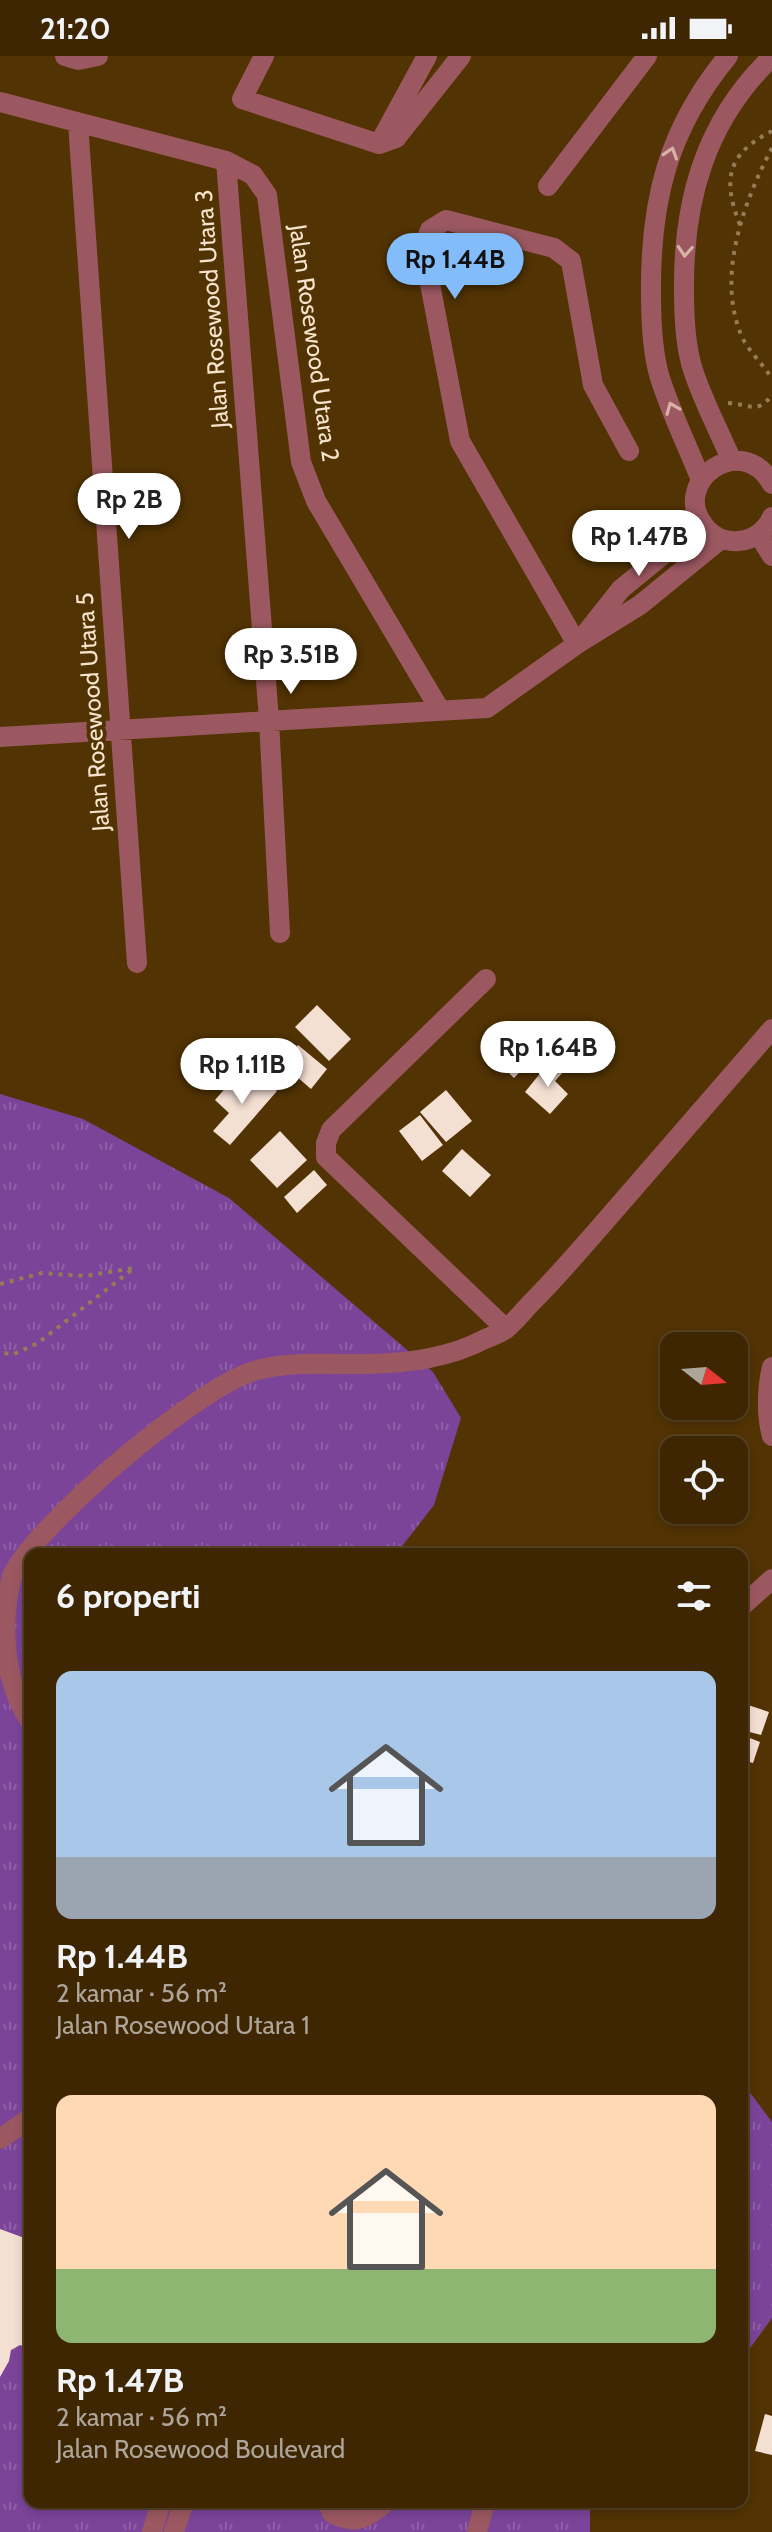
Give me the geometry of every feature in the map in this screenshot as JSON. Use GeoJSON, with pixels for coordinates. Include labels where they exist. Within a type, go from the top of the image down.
{"type":"FeatureCollection","features":[{"type":"Feature","properties":{"kind":"street"},"geometry":{"type":"LineString","coordinates":[[65,56],[78,60],[98,56]]}},
{"type":"Feature","properties":{"kind":"street"},"geometry":{"type":"LineString","coordinates":[[264,56],[242,99],[379,144],[396,138],[461,56]]}},
{"type":"Feature","properties":{"kind":"street"},"geometry":{"type":"LineString","coordinates":[[379,144],[427,56]]}},
{"type":"Feature","properties":{"kind":"street"},"geometry":{"type":"LineString","coordinates":[[548,186],[647,56]]}},
{"type":"Feature","properties":{"kind":"street"},"geometry":{"type":"LineString","coordinates":[[701,480],[659,377],[651,316],[650,255],[656,200],[677,135],[703,86],[728,56]]}},
{"type":"Feature","properties":{"kind":"street"},"geometry":{"type":"LineString","coordinates":[[732,461],[692,368],[684,314],[684,256],[689,207],[708,148],[731,104],[772,57]]}},
{"type":"Feature","properties":{"kind":"street","name":"Jalan Rosewood Utara 2"},"geometry":{"type":"LineString","coordinates":[[0,102],[226,161],[253,175],[267,195],[301,462],[316,501],[440,710]]}},
{"type":"Feature","properties":{"kind":"street","name":"Jalan Rosewood Utara 5"},"geometry":{"type":"LineString","coordinates":[[78,123],[137,963]]}},
{"type":"Feature","properties":{"kind":"street","name":"Jalan Rosewood Utara 3"},"geometry":{"type":"LineString","coordinates":[[226,161],[269,720],[280,933]]}},
{"type":"Feature","properties":{"kind":"street"},"geometry":{"type":"LineString","coordinates":[[577,644],[460,441],[423,247],[430,230],[446,220],[554,248],[571,261],[593,385],[629,451]]}},
{"type":"Feature","properties":{"kind":"street"},"geometry":{"type":"LineString","coordinates":[[772,482],[754,465],[732,461],[719,464],[701,480],[695,501],[702,523],[710,533],[734,542],[759,535],[772,517]]}},
{"type":"Feature","properties":{"kind":"street"},"geometry":{"type":"LineString","coordinates":[[577,644],[621,589],[702,523]]}},
{"type":"Feature","properties":{"kind":"street"},"geometry":{"type":"LineString","coordinates":[[759,535],[772,556]]}},
{"type":"Feature","properties":{"kind":"street"},"geometry":{"type":"LineString","coordinates":[[0,737],[487,708],[577,644],[640,605],[721,539]]}},
{"type":"Feature","properties":{"kind":"street"},"geometry":{"type":"LineString","coordinates":[[486,979],[331,1130],[326,1143],[326,1157],[506,1329]]}},
{"type":"Feature","properties":{"kind":"street"},"geometry":{"type":"LineString","coordinates":[[30,1548],[70,1507],[154,1433],[207,1394],[252,1372],[294,1363],[370,1364],[429,1359],[470,1347],[506,1329],[552,1282],[772,1029]]}},
{"type":"Feature","properties":{"kind":"street"},"geometry":{"type":"LineString","coordinates":[[772,1367],[768,1424],[772,1436]]}},
{"type":"Feature","properties":{"kind":"street"},"geometry":{"type":"LineString","coordinates":[[24,1557],[11,1577],[2,1617],[4,1660],[16,1700],[24,1712]]}},
{"type":"Feature","properties":{"kind":"street"},"geometry":{"type":"LineString","coordinates":[[748,1601],[772,1579]]}},
{"type":"Feature","properties":{"kind":"street"},"geometry":{"type":"LineString","coordinates":[[0,2139],[24,2122]]}},
{"type":"Feature","properties":{"kind":"street"},"geometry":{"type":"LineString","coordinates":[[161,2508],[162,2531]]}},
{"type":"Feature","properties":{"kind":"street"},"geometry":{"type":"LineString","coordinates":[[162,2531],[179,2508]]}},
{"type":"Feature","properties":{"kind":"street"},"geometry":{"type":"LineString","coordinates":[[330,2508],[332,2513],[350,2521],[371,2515],[379,2508]]}},
{"type":"Feature","properties":{"kind":"street"},"geometry":{"type":"LineString","coordinates":[[477,2532],[483,2508]]}},
{"type":"Feature","properties":{"kind":"path"},"geometry":{"type":"LineString","coordinates":[[741,227],[732,203],[730,175],[744,148],[772,131]]}},
{"type":"Feature","properties":{"kind":"path"},"geometry":{"type":"LineString","coordinates":[[772,148],[749,196],[733,267],[731,297],[745,342],[772,379]]}},
{"type":"Feature","properties":{"kind":"path"},"geometry":{"type":"LineString","coordinates":[[709,408],[726,403],[756,408],[765,404],[772,395]]}},
{"type":"Feature","properties":{"kind":"path"},"geometry":{"type":"LineString","coordinates":[[0,1284],[42,1273],[85,1276],[134,1268],[38,1343],[14,1354],[0,1353]]}},
{"type":"Feature","properties":{"kind":"green space"},"geometry":{"type":"Polygon","coordinates":[[[0,1094],[83,1119],[229,1198],[433,1372],[461,1418],[434,1505],[401,1548],[24,1548],[24,2508],[590,2508],[590,2532],[0,2532],[0,1094]]]}},
{"type":"Feature","properties":{"kind":"green space"},"geometry":{"type":"Polygon","coordinates":[[[748,2090],[772,2122],[772,2318],[748,2351],[748,2090]]]}},
{"type":"Feature","properties":{"kind":"building"},"geometry":{"type":"Polygon","coordinates":[[[317,1005],[351,1039],[329,1061],[295,1027],[317,1005]]]}},
{"type":"Feature","properties":{"kind":"building"},"geometry":{"type":"Polygon","coordinates":[[[511,1026],[538,1053],[514,1078],[487,1051],[511,1026]]]}},
{"type":"Feature","properties":{"kind":"building"},"geometry":{"type":"Polygon","coordinates":[[[298,1045],[327,1069],[311,1089],[282,1064],[298,1045]]]}},
{"type":"Feature","properties":{"kind":"building"},"geometry":{"type":"Polygon","coordinates":[[[554,1062],[564,1071],[555,1081],[568,1094],[550,1114],[525,1092],[554,1062]]]}},
{"type":"Feature","properties":{"kind":"building"},"geometry":{"type":"Polygon","coordinates":[[[259,1075],[277,1091],[230,1145],[213,1131],[229,1113],[215,1100],[234,1078],[246,1089],[259,1075]]]}},
{"type":"Feature","properties":{"kind":"building"},"geometry":{"type":"Polygon","coordinates":[[[446,1090],[472,1121],[446,1142],[420,1112],[446,1090]]]}},
{"type":"Feature","properties":{"kind":"building"},"geometry":{"type":"Polygon","coordinates":[[[420,1115],[443,1145],[422,1161],[399,1131],[420,1115]]]}},
{"type":"Feature","properties":{"kind":"building"},"geometry":{"type":"Polygon","coordinates":[[[280,1131],[307,1160],[277,1188],[250,1160],[280,1131]]]}},
{"type":"Feature","properties":{"kind":"building"},"geometry":{"type":"Polygon","coordinates":[[[462,1149],[491,1175],[470,1197],[442,1171],[462,1149]]]}},
{"type":"Feature","properties":{"kind":"building"},"geometry":{"type":"Polygon","coordinates":[[[314,1170],[327,1185],[297,1213],[284,1197],[314,1170]]]}},
{"type":"Feature","properties":{"kind":"building"},"geometry":{"type":"Polygon","coordinates":[[[748,1705],[769,1712],[761,1735],[748,1732],[748,1705]]]}},
{"type":"Feature","properties":{"kind":"building"},"geometry":{"type":"Polygon","coordinates":[[[748,1737],[760,1742],[753,1763],[748,1762],[748,1737]]]}},
{"type":"Feature","properties":{"kind":"building"},"geometry":{"type":"Polygon","coordinates":[[[0,2229],[24,2238],[24,2347],[20,2345],[11,2350],[0,2377],[0,2229]]]}},
{"type":"Feature","properties":{"kind":"building"},"geometry":{"type":"Polygon","coordinates":[[[765,2414],[772,2416],[772,2455],[755,2451],[765,2414]]]}}]}
